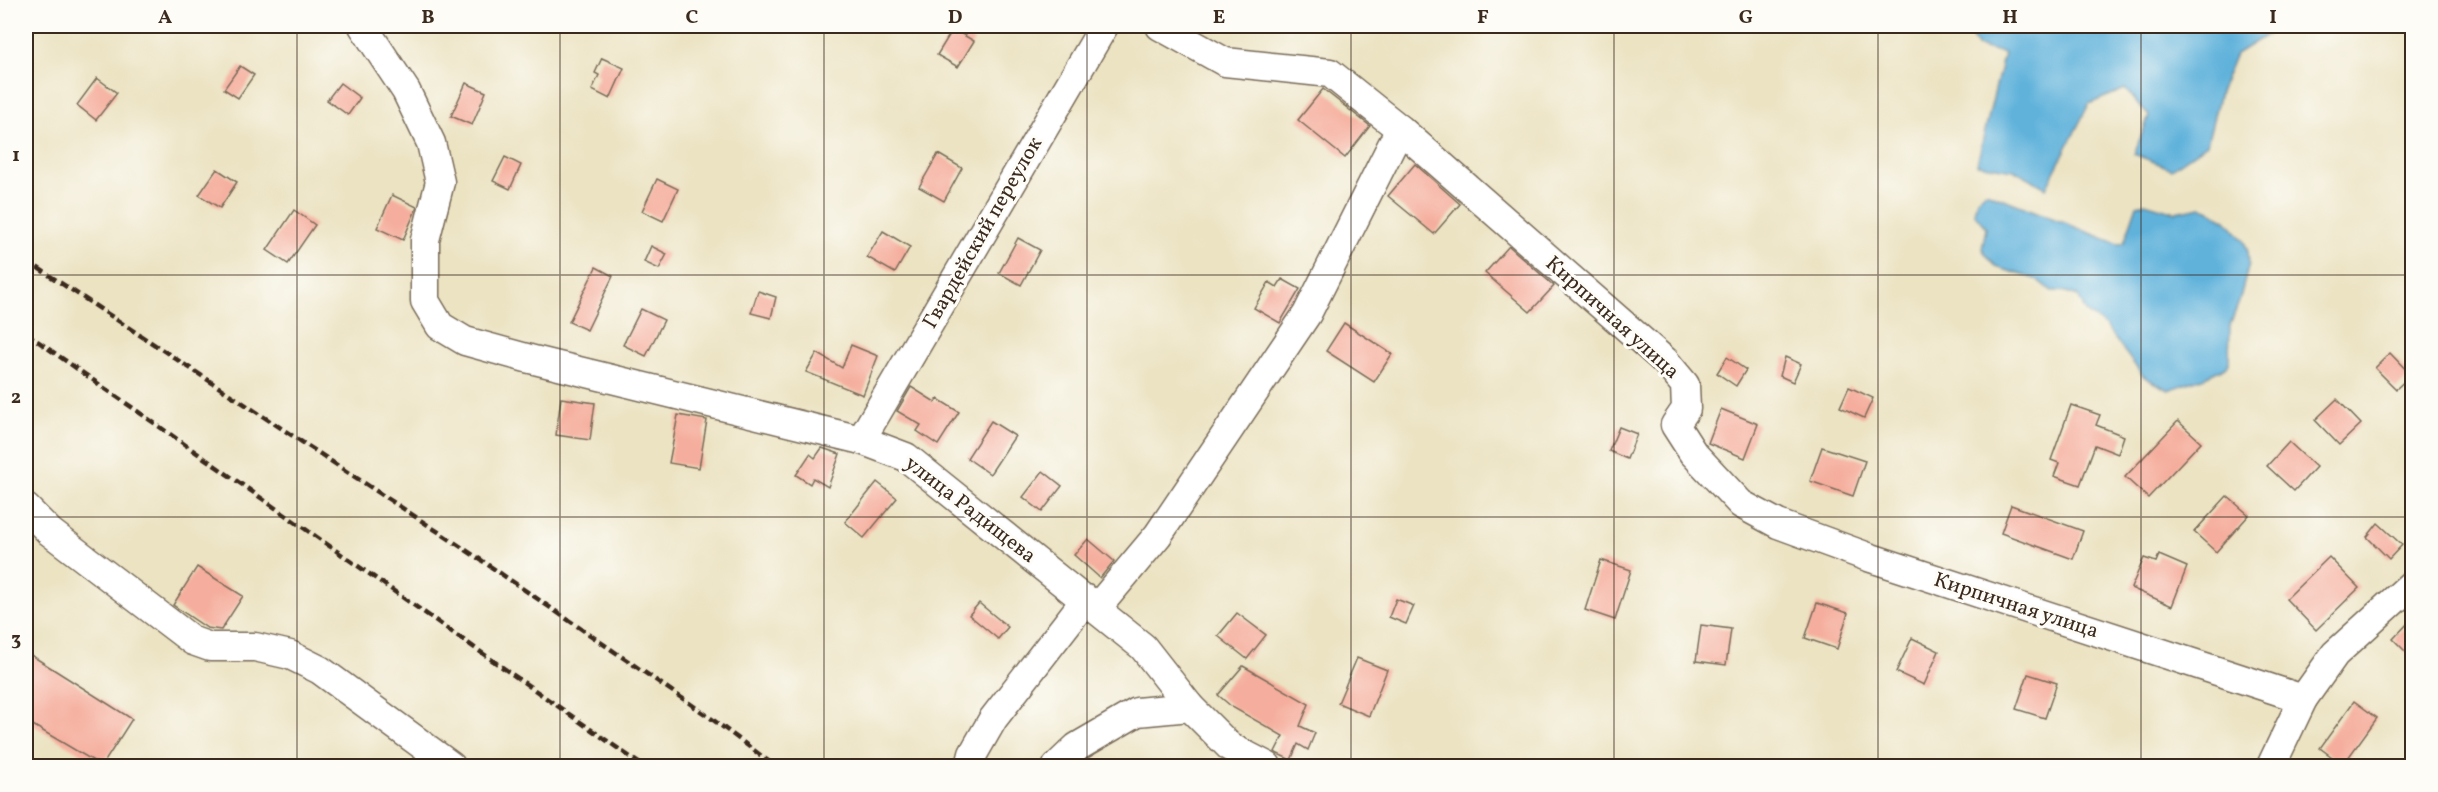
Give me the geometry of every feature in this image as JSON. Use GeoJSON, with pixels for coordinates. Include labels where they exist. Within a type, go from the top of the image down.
{"type":"FeatureCollection","features":[{"type":"Feature","properties":{"kind":"street","name":"Гвардейский переулок"},"geometry":{"type":"LineString","coordinates":[[861,440],[1104,26]]}},
{"type":"Feature","properties":{"kind":"street","name":"Кирпичная улица"},"geometry":{"type":"LineString","coordinates":[[1160,26],[1226,62],[1330,73],[1400,129],[1665,361],[1685,385],[1686,409],[1675,425],[1679,434],[1693,453],[1741,504],[1778,524],[1868,557],[2303,699]]}},
{"type":"Feature","properties":{"kind":"street","name":"улица Радищева"},"geometry":{"type":"LineString","coordinates":[[366,27],[406,91],[431,143],[440,182],[425,240],[425,301],[440,326],[465,340],[861,440],[906,457],[1143,647],[1190,707],[1230,747],[1267,766]]}},
{"type":"Feature","properties":{"kind":"street"},"geometry":{"type":"LineString","coordinates":[[970,766],[973,754],[993,720],[1091,604],[1158,535],[1307,314],[1400,129]]}},
{"type":"Feature","properties":{"kind":"street"},"geometry":{"type":"LineString","coordinates":[[26,508],[50,532],[193,641],[210,647],[255,647],[290,655],[320,670],[451,766]]}},
{"type":"Feature","properties":{"kind":"street"},"geometry":{"type":"LineString","coordinates":[[2271,766],[2303,699],[2335,654],[2412,584]]}},
{"type":"Feature","properties":{"kind":"street"},"geometry":{"type":"LineString","coordinates":[[1057,766],[1077,747],[1137,712],[1190,707]]}},
{"type":"Feature","properties":{"kind":"water"},"geometry":{"type":"Polygon","coordinates":[[[1966,26],[2281,26],[2236,54],[2220,92],[2207,144],[2172,169],[2134,154],[2149,116],[2125,89],[2089,104],[2046,188],[2014,170],[1977,164],[2004,53],[1977,46],[1966,26]]]}},
{"type":"Feature","properties":{"kind":"water"},"geometry":{"type":"Polygon","coordinates":[[[1986,192],[2118,244],[2124,243],[2137,205],[2145,203],[2175,212],[2201,207],[2226,220],[2244,241],[2249,264],[2230,325],[2229,363],[2210,374],[2168,390],[2143,376],[2106,327],[2086,312],[2078,296],[2063,291],[2052,291],[2035,279],[1996,267],[1982,249],[1986,228],[1974,213],[1977,199],[1986,192]]]}},
{"type":"Feature","properties":{"kind":"building"},"geometry":{"type":"Polygon","coordinates":[[[953,29],[974,41],[958,67],[937,55],[953,29]]]}},
{"type":"Feature","properties":{"kind":"building"},"geometry":{"type":"Polygon","coordinates":[[[602,58],[624,68],[610,99],[592,90],[599,75],[595,73],[602,58]]]}},
{"type":"Feature","properties":{"kind":"building"},"geometry":{"type":"Polygon","coordinates":[[[240,66],[254,75],[238,98],[224,89],[240,66]]]}},
{"type":"Feature","properties":{"kind":"building"},"geometry":{"type":"Polygon","coordinates":[[[97,78],[117,93],[96,120],[77,105],[97,78]]]}},
{"type":"Feature","properties":{"kind":"building"},"geometry":{"type":"Polygon","coordinates":[[[340,83],[360,98],[348,115],[327,100],[340,83]]]}},
{"type":"Feature","properties":{"kind":"building"},"geometry":{"type":"Polygon","coordinates":[[[466,83],[486,92],[472,125],[451,116],[466,83]]]}},
{"type":"Feature","properties":{"kind":"building"},"geometry":{"type":"Polygon","coordinates":[[[1323,89],[1370,126],[1345,158],[1298,120],[1323,89]]]}},
{"type":"Feature","properties":{"kind":"building"},"geometry":{"type":"Polygon","coordinates":[[[938,154],[962,168],[944,201],[919,187],[938,154]]]}},
{"type":"Feature","properties":{"kind":"building"},"geometry":{"type":"Polygon","coordinates":[[[505,157],[521,165],[510,189],[493,181],[505,157]]]}},
{"type":"Feature","properties":{"kind":"building"},"geometry":{"type":"Polygon","coordinates":[[[1415,164],[1460,204],[1434,234],[1388,196],[1415,164]]]}},
{"type":"Feature","properties":{"kind":"building"},"geometry":{"type":"Polygon","coordinates":[[[217,169],[237,182],[220,208],[199,195],[217,169]]]}},
{"type":"Feature","properties":{"kind":"building"},"geometry":{"type":"Polygon","coordinates":[[[657,179],[678,189],[663,221],[642,211],[657,179]]]}},
{"type":"Feature","properties":{"kind":"building"},"geometry":{"type":"Polygon","coordinates":[[[392,195],[417,207],[403,240],[377,228],[392,195]]]}},
{"type":"Feature","properties":{"kind":"building"},"geometry":{"type":"Polygon","coordinates":[[[294,210],[315,225],[288,264],[267,250],[294,210]]]}},
{"type":"Feature","properties":{"kind":"building"},"geometry":{"type":"Polygon","coordinates":[[[883,231],[910,247],[895,273],[867,257],[883,231]]]}},
{"type":"Feature","properties":{"kind":"building"},"geometry":{"type":"Polygon","coordinates":[[[1018,238],[1040,250],[1021,285],[999,273],[1018,238]]]}},
{"type":"Feature","properties":{"kind":"building"},"geometry":{"type":"Polygon","coordinates":[[[651,246],[667,254],[659,269],[644,262],[651,246]]]}},
{"type":"Feature","properties":{"kind":"building"},"geometry":{"type":"Polygon","coordinates":[[[1509,246],[1554,286],[1530,312],[1485,273],[1509,246]]]}},
{"type":"Feature","properties":{"kind":"building"},"geometry":{"type":"Polygon","coordinates":[[[596,267],[613,276],[587,330],[569,322],[596,267]]]}},
{"type":"Feature","properties":{"kind":"building"},"geometry":{"type":"Polygon","coordinates":[[[1282,279],[1300,289],[1280,323],[1254,308],[1269,282],[1277,287],[1282,279]]]}},
{"type":"Feature","properties":{"kind":"building"},"geometry":{"type":"Polygon","coordinates":[[[758,291],[776,297],[771,318],[751,313],[758,291]]]}},
{"type":"Feature","properties":{"kind":"building"},"geometry":{"type":"Polygon","coordinates":[[[641,309],[664,320],[646,356],[623,345],[641,309]]]}},
{"type":"Feature","properties":{"kind":"building"},"geometry":{"type":"Polygon","coordinates":[[[1344,323],[1392,354],[1374,382],[1326,351],[1344,323]]]}},
{"type":"Feature","properties":{"kind":"building"},"geometry":{"type":"Polygon","coordinates":[[[851,345],[878,356],[863,395],[806,372],[817,353],[842,368],[851,345]]]}},
{"type":"Feature","properties":{"kind":"building"},"geometry":{"type":"Polygon","coordinates":[[[2390,353],[2411,375],[2396,389],[2375,368],[2390,353]]]}},
{"type":"Feature","properties":{"kind":"building"},"geometry":{"type":"Polygon","coordinates":[[[1727,357],[1746,370],[1736,386],[1717,373],[1727,357]]]}},
{"type":"Feature","properties":{"kind":"building"},"geometry":{"type":"Polygon","coordinates":[[[1785,357],[1801,364],[1793,382],[1780,376],[1785,357]]]}},
{"type":"Feature","properties":{"kind":"building"},"geometry":{"type":"Polygon","coordinates":[[[911,387],[935,402],[938,399],[959,412],[938,445],[917,431],[921,425],[897,411],[911,387]]]}},
{"type":"Feature","properties":{"kind":"building"},"geometry":{"type":"Polygon","coordinates":[[[1849,387],[1873,398],[1864,418],[1840,407],[1849,387]]]}},
{"type":"Feature","properties":{"kind":"building"},"geometry":{"type":"Polygon","coordinates":[[[561,398],[595,403],[590,440],[556,435],[561,398]]]}},
{"type":"Feature","properties":{"kind":"building"},"geometry":{"type":"Polygon","coordinates":[[[2337,399],[2361,424],[2339,445],[2315,420],[2337,399]]]}},
{"type":"Feature","properties":{"kind":"building"},"geometry":{"type":"Polygon","coordinates":[[[2071,405],[2100,415],[2096,425],[2124,436],[2118,454],[2095,445],[2080,485],[2054,476],[2059,463],[2051,460],[2071,405]]]}},
{"type":"Feature","properties":{"kind":"building"},"geometry":{"type":"Polygon","coordinates":[[[1721,409],[1758,424],[1745,458],[1708,443],[1721,409]]]}},
{"type":"Feature","properties":{"kind":"building"},"geometry":{"type":"Polygon","coordinates":[[[678,415],[707,420],[699,468],[669,463],[678,415]]]}},
{"type":"Feature","properties":{"kind":"building"},"geometry":{"type":"Polygon","coordinates":[[[991,421],[1015,436],[990,474],[967,458],[991,421]]]}},
{"type":"Feature","properties":{"kind":"building"},"geometry":{"type":"Polygon","coordinates":[[[2178,421],[2201,442],[2148,498],[2125,477],[2178,421]]]}},
{"type":"Feature","properties":{"kind":"building"},"geometry":{"type":"Polygon","coordinates":[[[1619,427],[1637,434],[1627,459],[1609,451],[1619,427]]]}},
{"type":"Feature","properties":{"kind":"building"},"geometry":{"type":"Polygon","coordinates":[[[2289,442],[2316,467],[2294,491],[2267,466],[2289,442]]]}},
{"type":"Feature","properties":{"kind":"building"},"geometry":{"type":"Polygon","coordinates":[[[1822,447],[1865,461],[1853,496],[1810,481],[1822,447]]]}},
{"type":"Feature","properties":{"kind":"building"},"geometry":{"type":"Polygon","coordinates":[[[822,448],[840,454],[828,487],[813,478],[810,484],[796,475],[810,454],[815,458],[822,448]]]}},
{"type":"Feature","properties":{"kind":"building"},"geometry":{"type":"Polygon","coordinates":[[[1043,471],[1062,486],[1042,512],[1023,497],[1043,471]]]}},
{"type":"Feature","properties":{"kind":"building"},"geometry":{"type":"Polygon","coordinates":[[[877,482],[897,498],[864,538],[845,522],[877,482]]]}},
{"type":"Feature","properties":{"kind":"building"},"geometry":{"type":"Polygon","coordinates":[[[2227,496],[2249,515],[2216,552],[2194,532],[2227,496]]]}},
{"type":"Feature","properties":{"kind":"building"},"geometry":{"type":"Polygon","coordinates":[[[2011,505],[2083,531],[2073,559],[2001,533],[2011,505]]]}},
{"type":"Feature","properties":{"kind":"building"},"geometry":{"type":"Polygon","coordinates":[[[2378,523],[2402,545],[2389,559],[2367,537],[2378,523]]]}},
{"type":"Feature","properties":{"kind":"building"},"geometry":{"type":"Polygon","coordinates":[[[1088,539],[1114,561],[1100,578],[1074,555],[1088,539]]]}},
{"type":"Feature","properties":{"kind":"building"},"geometry":{"type":"Polygon","coordinates":[[[2159,555],[2187,567],[2172,606],[2131,588],[2144,558],[2156,562],[2159,555]]]}},
{"type":"Feature","properties":{"kind":"building"},"geometry":{"type":"Polygon","coordinates":[[[2329,557],[2359,588],[2316,630],[2286,599],[2329,557]]]}},
{"type":"Feature","properties":{"kind":"building"},"geometry":{"type":"Polygon","coordinates":[[[1601,560],[1631,570],[1615,620],[1585,610],[1601,560]]]}},
{"type":"Feature","properties":{"kind":"building"},"geometry":{"type":"Polygon","coordinates":[[[197,567],[243,596],[221,630],[207,628],[173,605],[197,567]]]}},
{"type":"Feature","properties":{"kind":"building"},"geometry":{"type":"Polygon","coordinates":[[[1396,599],[1414,606],[1406,624],[1389,617],[1396,599]]]}},
{"type":"Feature","properties":{"kind":"building"},"geometry":{"type":"Polygon","coordinates":[[[979,603],[1008,627],[998,639],[969,615],[979,603]]]}},
{"type":"Feature","properties":{"kind":"building"},"geometry":{"type":"Polygon","coordinates":[[[1817,603],[1848,613],[1837,649],[1805,638],[1817,603]]]}},
{"type":"Feature","properties":{"kind":"building"},"geometry":{"type":"Polygon","coordinates":[[[1237,613],[1266,635],[1247,659],[1218,636],[1237,613]]]}},
{"type":"Feature","properties":{"kind":"building"},"geometry":{"type":"Polygon","coordinates":[[[2412,619],[2412,658],[2393,639],[2412,619]]]}},
{"type":"Feature","properties":{"kind":"building"},"geometry":{"type":"Polygon","coordinates":[[[1701,625],[1731,629],[1726,665],[1696,661],[1701,625]]]}},
{"type":"Feature","properties":{"kind":"building"},"geometry":{"type":"Polygon","coordinates":[[[1912,638],[1939,651],[1924,685],[1896,672],[1912,638]]]}},
{"type":"Feature","properties":{"kind":"building"},"geometry":{"type":"Polygon","coordinates":[[[26,652],[132,719],[102,766],[26,721],[26,652]]]}},
{"type":"Feature","properties":{"kind":"building"},"geometry":{"type":"Polygon","coordinates":[[[1357,658],[1387,670],[1369,716],[1338,703],[1357,658]]]}},
{"type":"Feature","properties":{"kind":"building"},"geometry":{"type":"Polygon","coordinates":[[[1243,666],[1309,704],[1300,726],[1315,733],[1308,750],[1298,744],[1291,760],[1278,754],[1275,752],[1283,736],[1232,707],[1218,695],[1243,666]]]}},
{"type":"Feature","properties":{"kind":"building"},"geometry":{"type":"Polygon","coordinates":[[[2028,674],[2057,683],[2045,718],[2016,709],[2028,674]]]}},
{"type":"Feature","properties":{"kind":"building"},"geometry":{"type":"Polygon","coordinates":[[[2354,701],[2377,718],[2343,765],[2320,748],[2354,701]]]}},
{"type":"Feature","properties":{"kind":"railway"},"geometry":{"type":"LineString","coordinates":[[26,260],[481,560],[708,716],[775,766]]}},
{"type":"Feature","properties":{"kind":"railway"},"geometry":{"type":"LineString","coordinates":[[26,333],[643,766]]}}]}
